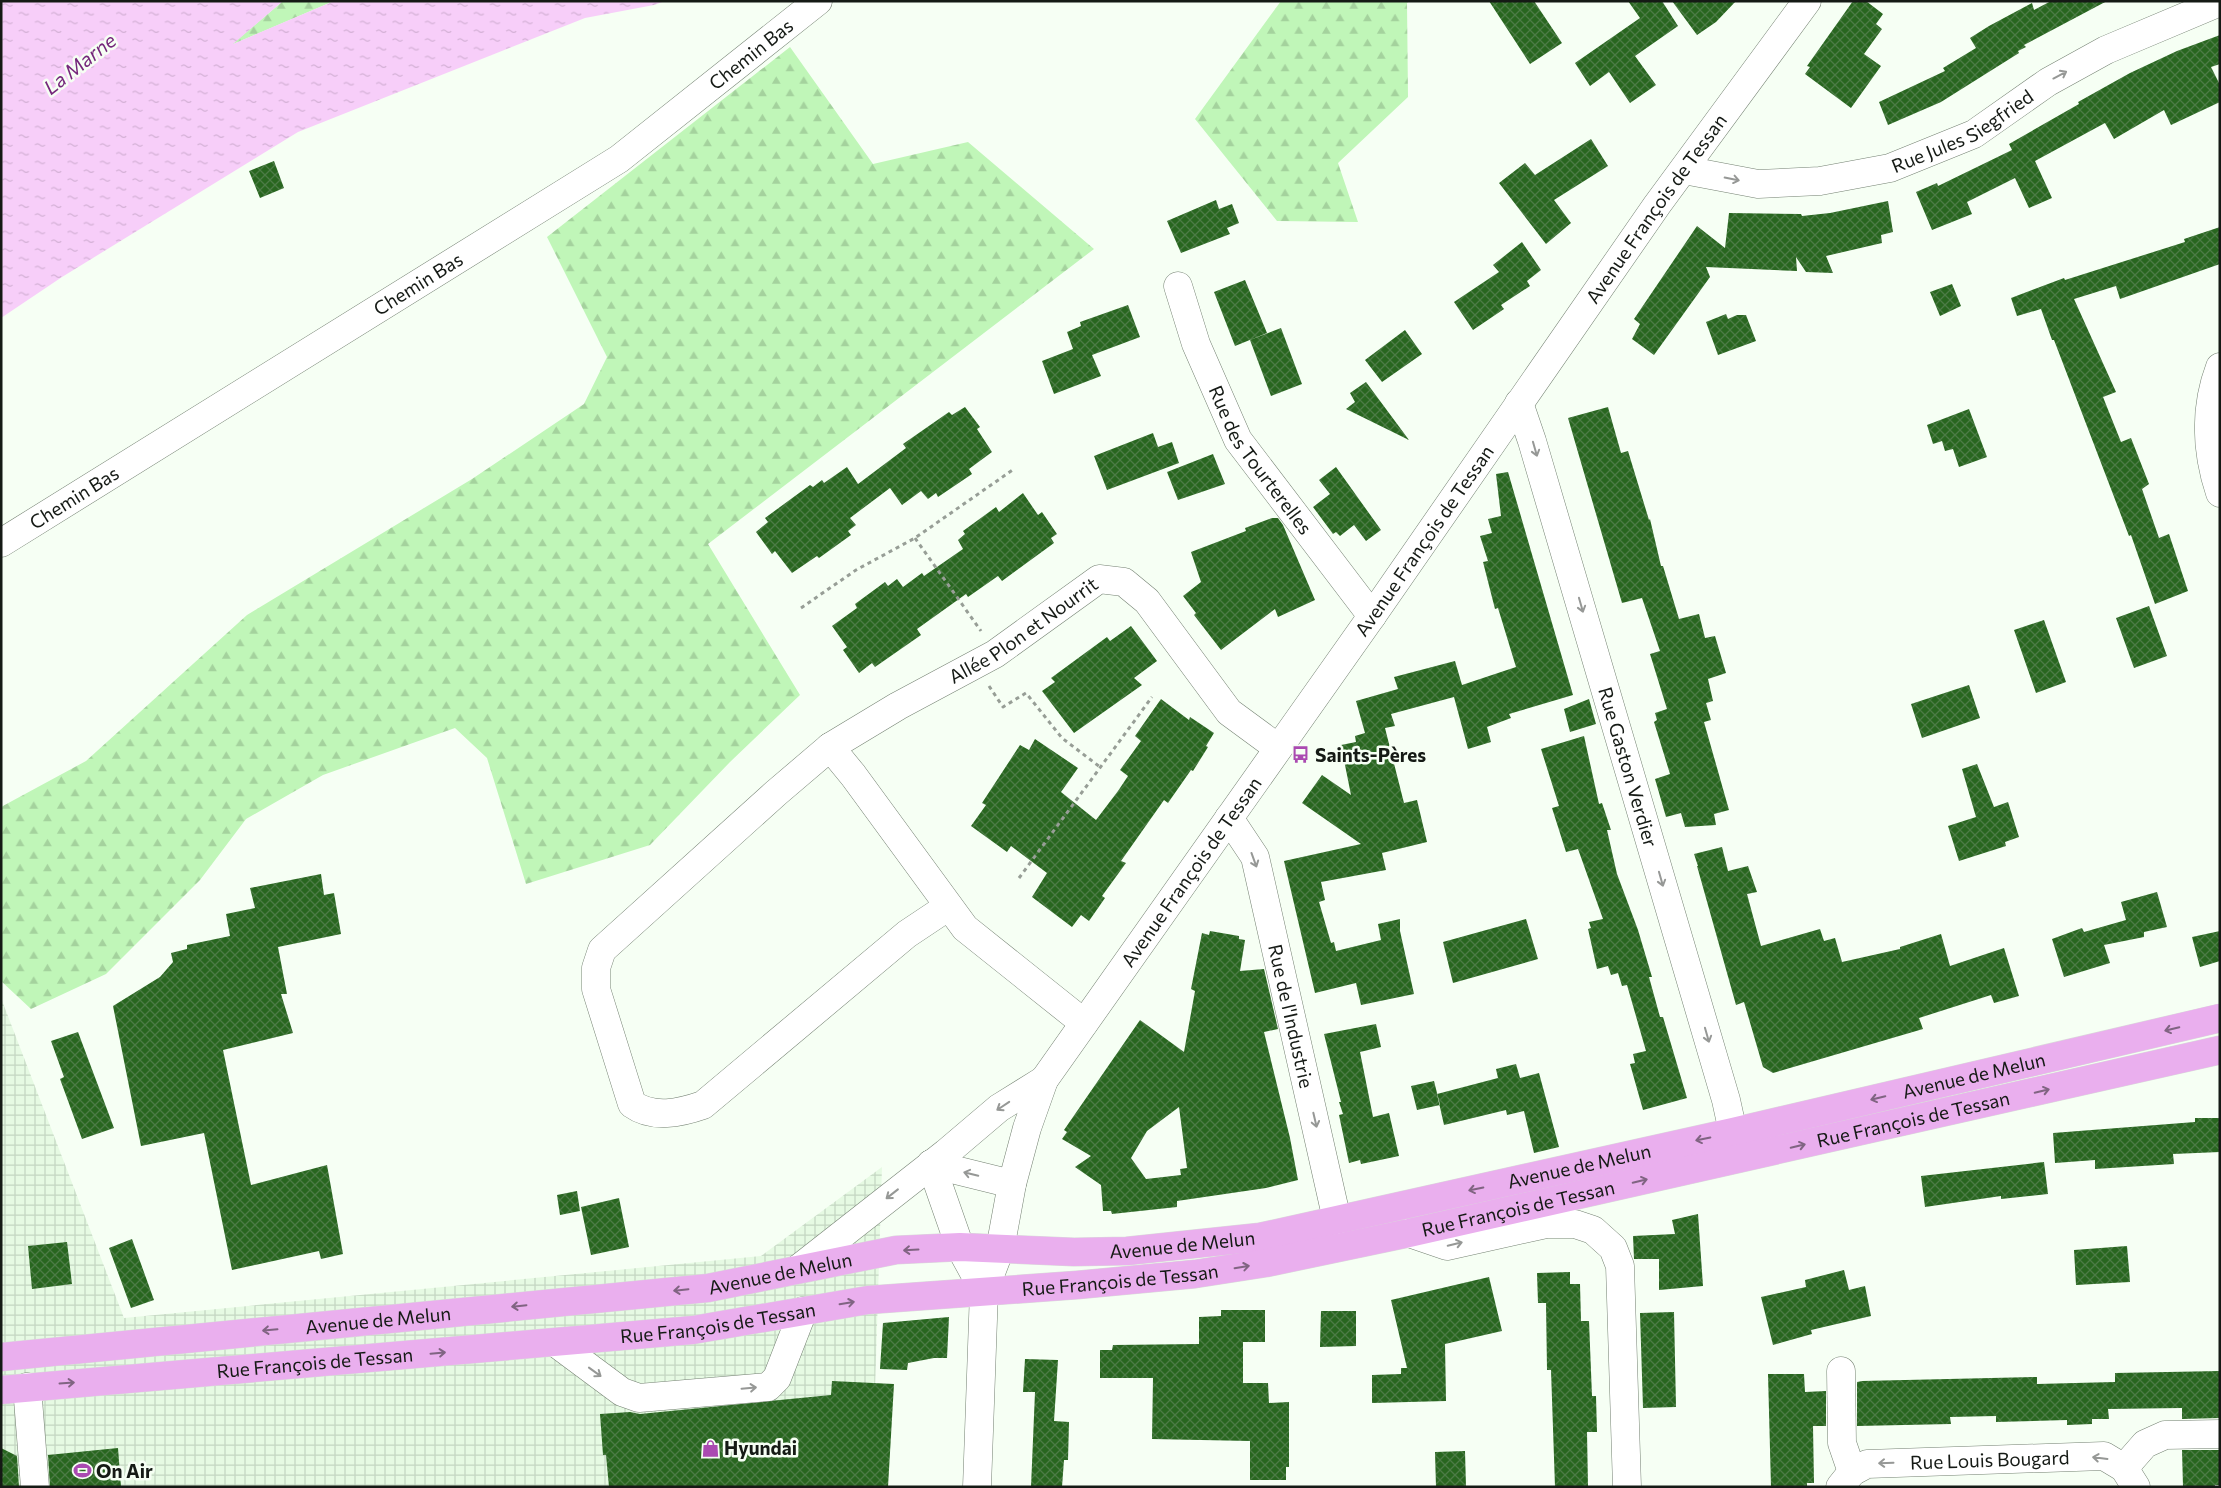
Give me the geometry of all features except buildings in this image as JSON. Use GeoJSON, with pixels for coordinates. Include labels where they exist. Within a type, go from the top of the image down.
{"type":"FeatureCollection","features":[{"type":"Feature","properties":{"kind":"main road","name":"Avenue de Melun"},"geometry":{"type":"LineString","coordinates":[[1,1357],[708,1288],[896,1250],[960,1247],[1074,1252],[1154,1249],[1260,1237],[1733,1132],[2220,1018]]}},
{"type":"Feature","properties":{"kind":"main road","name":"Rue François de Tessan"},"geometry":{"type":"LineString","coordinates":[[14,1389],[693,1330],[868,1300],[1196,1274],[1266,1263],[1409,1234],[2220,1050]]}},
{"type":"Feature","properties":{"kind":"street","name":"Chemin Bas"},"geometry":{"type":"LineString","coordinates":[[1,543],[619,159],[818,1]]}},
{"type":"Feature","properties":{"kind":"street","name":"Avenue François de Tessan"},"geometry":{"type":"LineString","coordinates":[[1044,1080],[1372,616],[1657,205],[1807,1]]}},
{"type":"Feature","properties":{"kind":"street","name":"Rue Jules Siegfried"},"geometry":{"type":"LineString","coordinates":[[1684,170],[1758,184],[1820,181],[1890,168],[1974,134],[2048,82],[2106,50],[2220,2]]}},
{"type":"Feature","properties":{"kind":"street","name":"Rue des Tourterelles"},"geometry":{"type":"LineString","coordinates":[[1178,286],[1196,344],[1238,440],[1372,616]]}},
{"type":"Feature","properties":{"kind":"street"},"geometry":{"type":"LineString","coordinates":[[2220,367],[2211,397],[2208,444],[2212,469],[2220,493]]}},
{"type":"Feature","properties":{"kind":"street","name":"Rue Gaston Verdier"},"geometry":{"type":"LineString","coordinates":[[1519,403],[1532,441],[1723,1090],[1733,1132]]}},
{"type":"Feature","properties":{"kind":"street","name":"Allée Plon et Nourrit"},"geometry":{"type":"LineString","coordinates":[[949,906],[907,934],[703,1105],[684,1111],[659,1113],[642,1111],[632,1104],[596,989],[596,968],[602,950],[776,793],[830,747],[898,706],[995,654],[1098,579],[1124,582],[1147,601],[1229,712],[1278,748]]}},
{"type":"Feature","properties":{"kind":"street"},"geometry":{"type":"LineString","coordinates":[[830,747],[853,775],[965,928],[1084,1023]]}},
{"type":"Feature","properties":{"kind":"street","name":"Rue de l'Industrie"},"geometry":{"type":"LineString","coordinates":[[1230,818],[1255,857],[1338,1220]]}},
{"type":"Feature","properties":{"kind":"street"},"geometry":{"type":"LineString","coordinates":[[798,1269],[999,1108],[1044,1080]]}},
{"type":"Feature","properties":{"kind":"street"},"geometry":{"type":"LineString","coordinates":[[977,1487],[984,1291],[1000,1249],[1012,1184],[1027,1128],[1044,1080]]}},
{"type":"Feature","properties":{"kind":"street"},"geometry":{"type":"LineString","coordinates":[[931,1164],[1012,1184]]}},
{"type":"Feature","properties":{"kind":"street"},"geometry":{"type":"LineString","coordinates":[[931,1164],[960,1247],[984,1291]]}},
{"type":"Feature","properties":{"kind":"street"},"geometry":{"type":"LineString","coordinates":[[1409,1234],[1447,1246],[1546,1224],[1575,1224],[1593,1230],[1613,1248],[1620,1266],[1627,1487]]}},
{"type":"Feature","properties":{"kind":"street"},"geometry":{"type":"LineString","coordinates":[[556,1343],[622,1392],[639,1398],[768,1387],[777,1378],[803,1311]]}},
{"type":"Feature","properties":{"kind":"street"},"geometry":{"type":"LineString","coordinates":[[1841,1371],[1842,1444],[1846,1479]]}},
{"type":"Feature","properties":{"kind":"street"},"geometry":{"type":"LineString","coordinates":[[14,1389],[35,1487]]}},
{"type":"Feature","properties":{"kind":"street"},"geometry":{"type":"LineString","coordinates":[[2130,1477],[2145,1444],[2166,1435],[2220,1434]]}},
{"type":"Feature","properties":{"kind":"street","name":"Rue Louis Bougard"},"geometry":{"type":"LineString","coordinates":[[1846,1479],[1867,1464],[2104,1456],[2130,1477]]}},
{"type":"Feature","properties":{"kind":"path"},"geometry":{"type":"LineString","coordinates":[[801,608],[856,570],[915,538],[1014,469]]}},
{"type":"Feature","properties":{"kind":"path"},"geometry":{"type":"LineString","coordinates":[[915,538],[1004,668],[985,680],[1003,707],[1026,694],[1062,738],[1100,767]]}},
{"type":"Feature","properties":{"kind":"path"},"geometry":{"type":"LineString","coordinates":[[1019,878],[1152,697]]}},
{"type":"Feature","properties":{"kind":"shaded area"},"geometry":{"type":"Polygon","coordinates":[[[1,998],[124,1318],[761,1256],[882,1167],[872,1487],[1,1487],[1,998]]]}},
{"type":"Feature","properties":{"kind":"green space"},"geometry":{"type":"Polygon","coordinates":[[[283,1],[334,1],[231,45],[283,1]]]}},
{"type":"Feature","properties":{"kind":"green space"},"geometry":{"type":"Polygon","coordinates":[[[1281,1],[1409,1],[1407,3],[1408,97],[1338,163],[1358,222],[1277,221],[1195,119],[1281,1]]]}},
{"type":"Feature","properties":{"kind":"green space"},"geometry":{"type":"Polygon","coordinates":[[[790,47],[873,164],[968,142],[1094,249],[708,544],[800,695],[730,762],[650,845],[526,884],[487,758],[455,728],[323,775],[246,819],[200,880],[106,974],[31,1009],[1,981],[1,807],[86,761],[247,615],[472,479],[584,404],[607,357],[547,237],[790,47]]]}},
{"type":"Feature","properties":{"kind":"water","name":"La Marne"},"geometry":{"type":"Polygon","coordinates":[[[1,1],[283,1],[233,44],[334,1],[665,1],[654,5],[585,18],[298,132],[62,277],[1,318],[1,1]]]}},
{"type":"Feature","properties":{"kind":"place","name":"Saints-Pères"},"geometry":{"type":"Point","coordinates":[1301,755]}},
{"type":"Feature","properties":{"kind":"place","name":"Hyundai"},"geometry":{"type":"Point","coordinates":[710,1448]}},
{"type":"Feature","properties":{"kind":"place","name":"On Air"},"geometry":{"type":"Point","coordinates":[82,1471]}}]}
